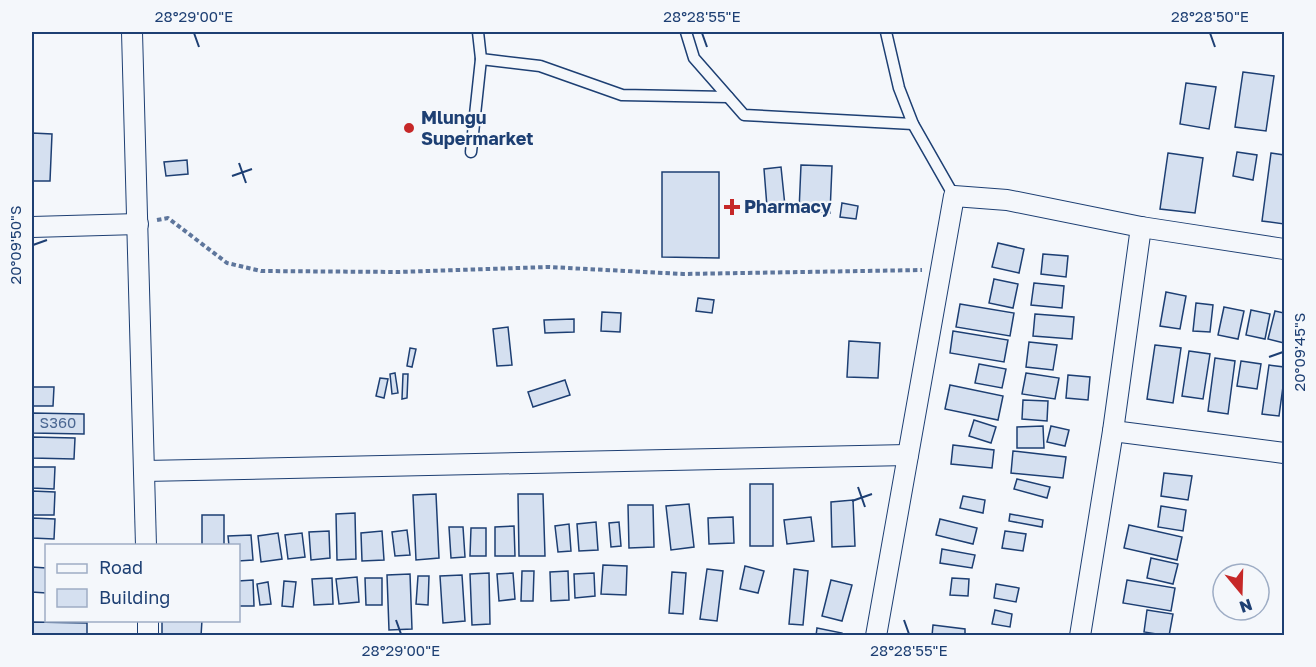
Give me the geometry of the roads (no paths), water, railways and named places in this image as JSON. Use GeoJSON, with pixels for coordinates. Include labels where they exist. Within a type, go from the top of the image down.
{"type":"FeatureCollection","features":[{"type":"Feature","properties":{"kind":"street"},"geometry":{"type":"LineString","coordinates":[[132,32],[146,544]]}},
{"type":"Feature","properties":{"kind":"street"},"geometry":{"type":"LineString","coordinates":[[876,636],[954,196],[1007,200],[1141,227],[1284,249]]}},
{"type":"Feature","properties":{"kind":"street"},"geometry":{"type":"LineString","coordinates":[[32,227],[138,224]]}},
{"type":"Feature","properties":{"kind":"street"},"geometry":{"type":"LineString","coordinates":[[1080,636],[1113,431],[1141,227]]}},
{"type":"Feature","properties":{"kind":"street"},"geometry":{"type":"LineString","coordinates":[[1113,431],[1284,453]]}},
{"type":"Feature","properties":{"kind":"street"},"geometry":{"type":"LineString","coordinates":[[144,471],[908,455]]}},
{"type":"Feature","properties":{"kind":"lane"},"geometry":{"type":"LineString","coordinates":[[471,152],[481,59],[478,32]]}},
{"type":"Feature","properties":{"kind":"lane"},"geometry":{"type":"LineString","coordinates":[[686,32],[694,58],[744,115],[913,124]]}},
{"type":"Feature","properties":{"kind":"lane"},"geometry":{"type":"LineString","coordinates":[[886,32],[899,88],[913,124],[954,196]]}},
{"type":"Feature","properties":{"kind":"lane"},"geometry":{"type":"LineString","coordinates":[[481,59],[540,66],[622,95],[728,97]]}},
{"type":"Feature","properties":{"kind":"place","name":"Mlungu Supermarket"},"geometry":{"type":"Point","coordinates":[409,128]}},
{"type":"Feature","properties":{"kind":"place","name":"Pharmacy"},"geometry":{"type":"Point","coordinates":[732,207]}}]}
